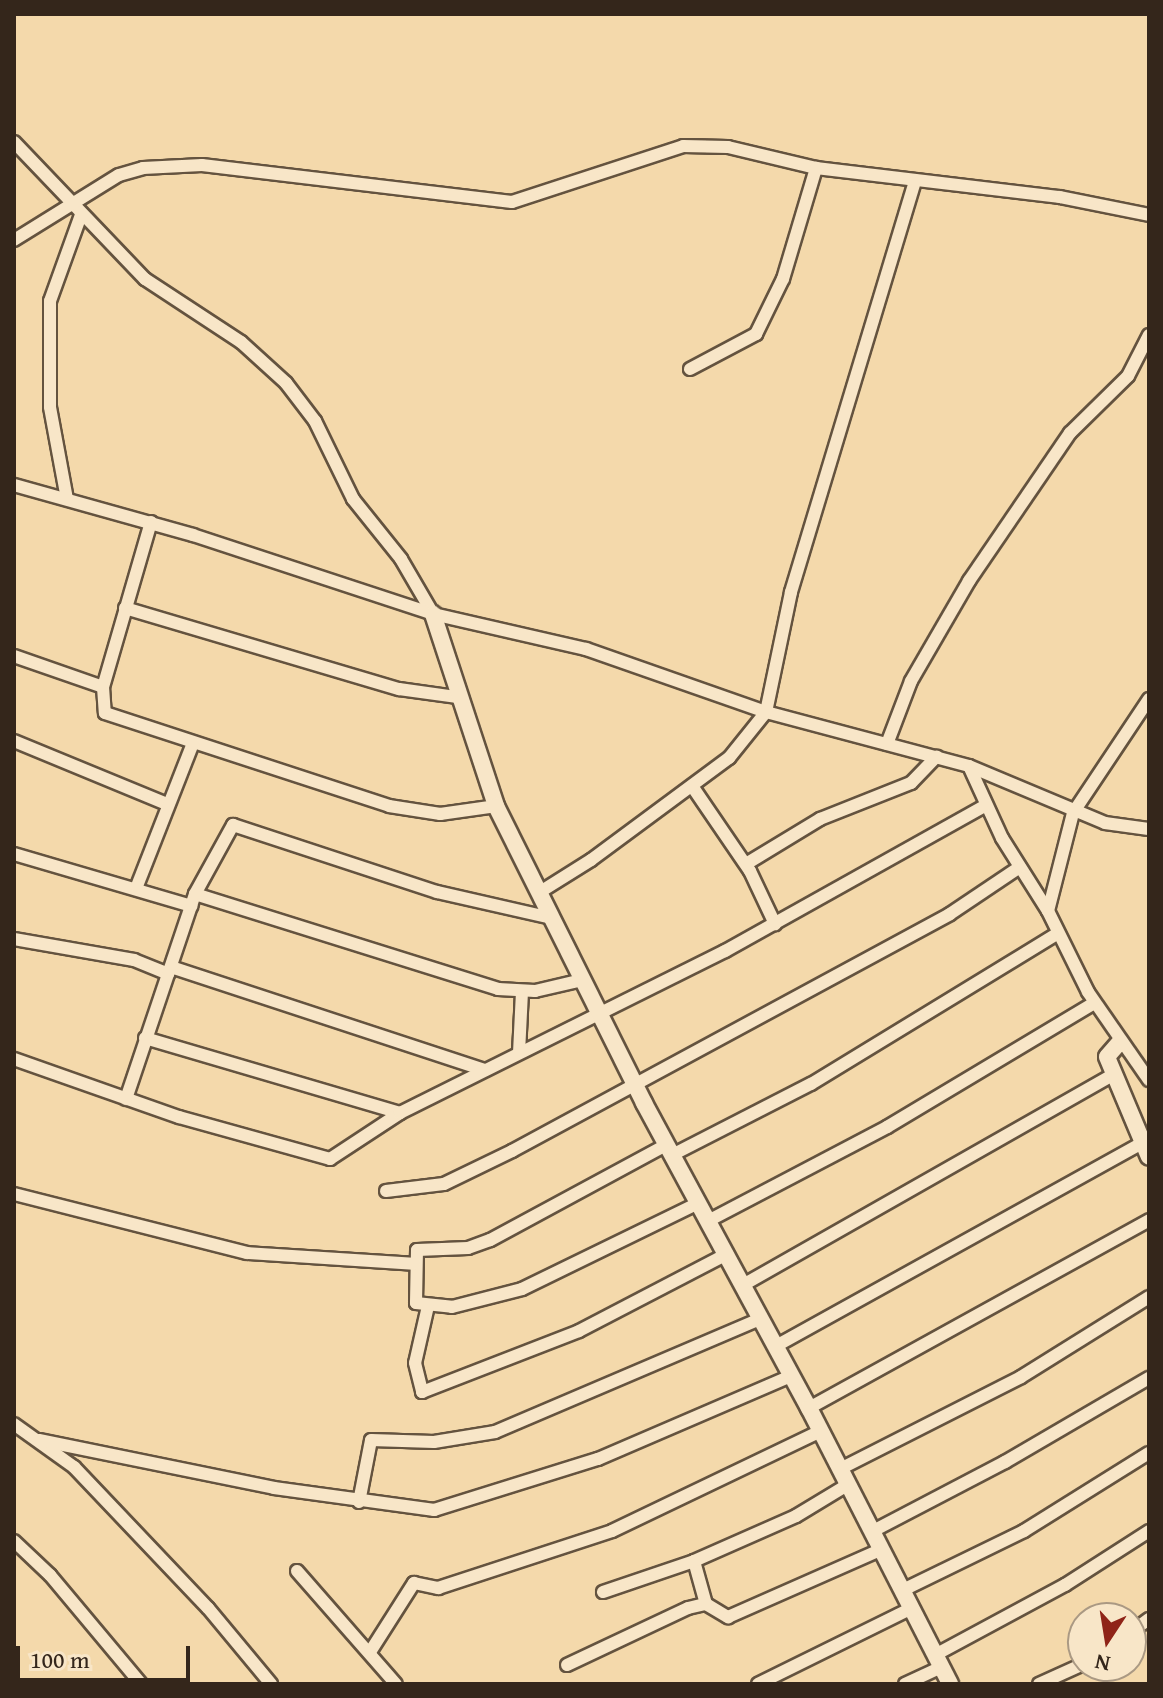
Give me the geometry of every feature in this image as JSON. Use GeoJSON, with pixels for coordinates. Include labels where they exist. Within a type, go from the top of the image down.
{"type":"FeatureCollection","features":[{"type":"Feature","properties":{"kind":"street"},"geometry":{"type":"LineString","coordinates":[[14,142],[145,279],[241,342],[286,383],[315,421],[353,499],[401,559],[433,614],[457,697],[496,806],[598,1013],[849,1484],[950,1684]]}},
{"type":"Feature","properties":{"kind":"street"},"geometry":{"type":"LineString","coordinates":[[14,240],[119,175],[169,166],[258,171],[490,202],[512,202],[683,146],[728,147],[816,168],[1060,197],[1149,215]]}},
{"type":"Feature","properties":{"kind":"street"},"geometry":{"type":"LineString","coordinates":[[690,369],[756,334],[783,279],[816,168]]}},
{"type":"Feature","properties":{"kind":"street"},"geometry":{"type":"LineString","coordinates":[[540,892],[692,786],[743,744],[766,712],[791,592],[915,182]]}},
{"type":"Feature","properties":{"kind":"street"},"geometry":{"type":"LineString","coordinates":[[67,499],[50,407],[50,301],[81,215]]}},
{"type":"Feature","properties":{"kind":"street"},"geometry":{"type":"LineString","coordinates":[[887,744],[911,681],[969,581],[1070,433],[1128,376],[1149,335]]}},
{"type":"Feature","properties":{"kind":"street"},"geometry":{"type":"LineString","coordinates":[[14,485],[151,522],[433,614],[586,649],[766,712],[969,766],[1073,813],[1149,829]]}},
{"type":"Feature","properties":{"kind":"street"},"geometry":{"type":"LineString","coordinates":[[151,522],[103,687],[101,709],[111,717],[389,806],[440,814],[496,806]]}},
{"type":"Feature","properties":{"kind":"street"},"geometry":{"type":"LineString","coordinates":[[125,608],[399,689],[457,697]]}},
{"type":"Feature","properties":{"kind":"street"},"geometry":{"type":"LineString","coordinates":[[14,656],[103,687]]}},
{"type":"Feature","properties":{"kind":"street"},"geometry":{"type":"LineString","coordinates":[[1048,911],[1073,813],[1149,699]]}},
{"type":"Feature","properties":{"kind":"street"},"geometry":{"type":"LineString","coordinates":[[14,741],[167,804]]}},
{"type":"Feature","properties":{"kind":"street"},"geometry":{"type":"LineString","coordinates":[[137,886],[193,743]]}},
{"type":"Feature","properties":{"kind":"street"},"geometry":{"type":"LineString","coordinates":[[746,864],[820,819],[911,783],[937,756]]}},
{"type":"Feature","properties":{"kind":"street"},"geometry":{"type":"LineString","coordinates":[[969,766],[986,805],[1048,911],[1094,1003],[1119,1043],[1149,1080]]}},
{"type":"Feature","properties":{"kind":"street"},"geometry":{"type":"LineString","coordinates":[[692,786],[746,864],[775,924]]}},
{"type":"Feature","properties":{"kind":"street"},"geometry":{"type":"LineString","coordinates":[[14,1059],[126,1099],[320,1160],[341,1153],[400,1113],[775,924],[986,805]]}},
{"type":"Feature","properties":{"kind":"street"},"geometry":{"type":"LineString","coordinates":[[126,1099],[194,900],[233,825],[437,892],[551,918]]}},
{"type":"Feature","properties":{"kind":"street"},"geometry":{"type":"LineString","coordinates":[[14,854],[89,879],[137,886],[194,900],[397,961],[522,992],[582,980]]}},
{"type":"Feature","properties":{"kind":"street"},"geometry":{"type":"LineString","coordinates":[[386,1191],[453,1180],[636,1086],[950,914],[1020,867]]}},
{"type":"Feature","properties":{"kind":"street"},"geometry":{"type":"LineString","coordinates":[[698,1203],[522,1289],[470,1304],[428,1306],[416,1303],[417,1250],[468,1248],[490,1240],[842,1066],[1058,933]]}},
{"type":"Feature","properties":{"kind":"street"},"geometry":{"type":"LineString","coordinates":[[14,939],[134,960],[170,970],[484,1070]]}},
{"type":"Feature","properties":{"kind":"street"},"geometry":{"type":"LineString","coordinates":[[519,1053],[522,992]]}},
{"type":"Feature","properties":{"kind":"street"},"geometry":{"type":"LineString","coordinates":[[708,1221],[887,1127],[1094,1003]]}},
{"type":"Feature","properties":{"kind":"street"},"geometry":{"type":"LineString","coordinates":[[145,1038],[400,1113]]}},
{"type":"Feature","properties":{"kind":"street"},"geometry":{"type":"LineString","coordinates":[[776,1346],[1145,1151],[1107,1055],[1119,1043]]}},
{"type":"Feature","properties":{"kind":"street"},"geometry":{"type":"LineString","coordinates":[[743,1285],[1113,1075]]}},
{"type":"Feature","properties":{"kind":"street"},"geometry":{"type":"LineString","coordinates":[[14,1194],[247,1253],[415,1264]]}},
{"type":"Feature","properties":{"kind":"street"},"geometry":{"type":"LineString","coordinates":[[809,1408],[1149,1220]]}},
{"type":"Feature","properties":{"kind":"street"},"geometry":{"type":"LineString","coordinates":[[428,1306],[415,1363],[422,1392],[535,1351],[727,1254]]}},
{"type":"Feature","properties":{"kind":"street"},"geometry":{"type":"LineString","coordinates":[[840,1469],[1021,1377],[1149,1297]]}},
{"type":"Feature","properties":{"kind":"street"},"geometry":{"type":"LineString","coordinates":[[359,1502],[371,1440],[434,1442],[495,1432],[760,1319]]}},
{"type":"Feature","properties":{"kind":"street"},"geometry":{"type":"LineString","coordinates":[[39,1440],[420,1511],[598,1459],[791,1376]]}},
{"type":"Feature","properties":{"kind":"street"},"geometry":{"type":"LineString","coordinates":[[873,1531],[1005,1462],[1149,1378]]}},
{"type":"Feature","properties":{"kind":"street"},"geometry":{"type":"LineString","coordinates":[[14,1424],[74,1467],[164,1560],[271,1684]]}},
{"type":"Feature","properties":{"kind":"street"},"geometry":{"type":"LineString","coordinates":[[370,1652],[414,1583],[438,1588],[612,1531],[821,1431]]}},
{"type":"Feature","properties":{"kind":"street"},"geometry":{"type":"LineString","coordinates":[[903,1590],[1024,1531],[1149,1453]]}},
{"type":"Feature","properties":{"kind":"street"},"geometry":{"type":"LineString","coordinates":[[603,1592],[694,1561],[796,1516],[849,1484]]}},
{"type":"Feature","properties":{"kind":"street"},"geometry":{"type":"LineString","coordinates":[[905,1684],[1149,1531]]}},
{"type":"Feature","properties":{"kind":"street"},"geometry":{"type":"LineString","coordinates":[[14,1541],[50,1575],[141,1684]]}},
{"type":"Feature","properties":{"kind":"street"},"geometry":{"type":"LineString","coordinates":[[694,1561],[706,1604],[723,1616],[733,1616],[882,1549]]}},
{"type":"Feature","properties":{"kind":"street"},"geometry":{"type":"LineString","coordinates":[[297,1571],[396,1684]]}},
{"type":"Feature","properties":{"kind":"street"},"geometry":{"type":"LineString","coordinates":[[567,1665],[688,1608],[706,1604]]}},
{"type":"Feature","properties":{"kind":"street"},"geometry":{"type":"LineString","coordinates":[[758,1684],[912,1608]]}},
{"type":"Feature","properties":{"kind":"street"},"geometry":{"type":"LineString","coordinates":[[1039,1684],[1067,1671]]}}]}
